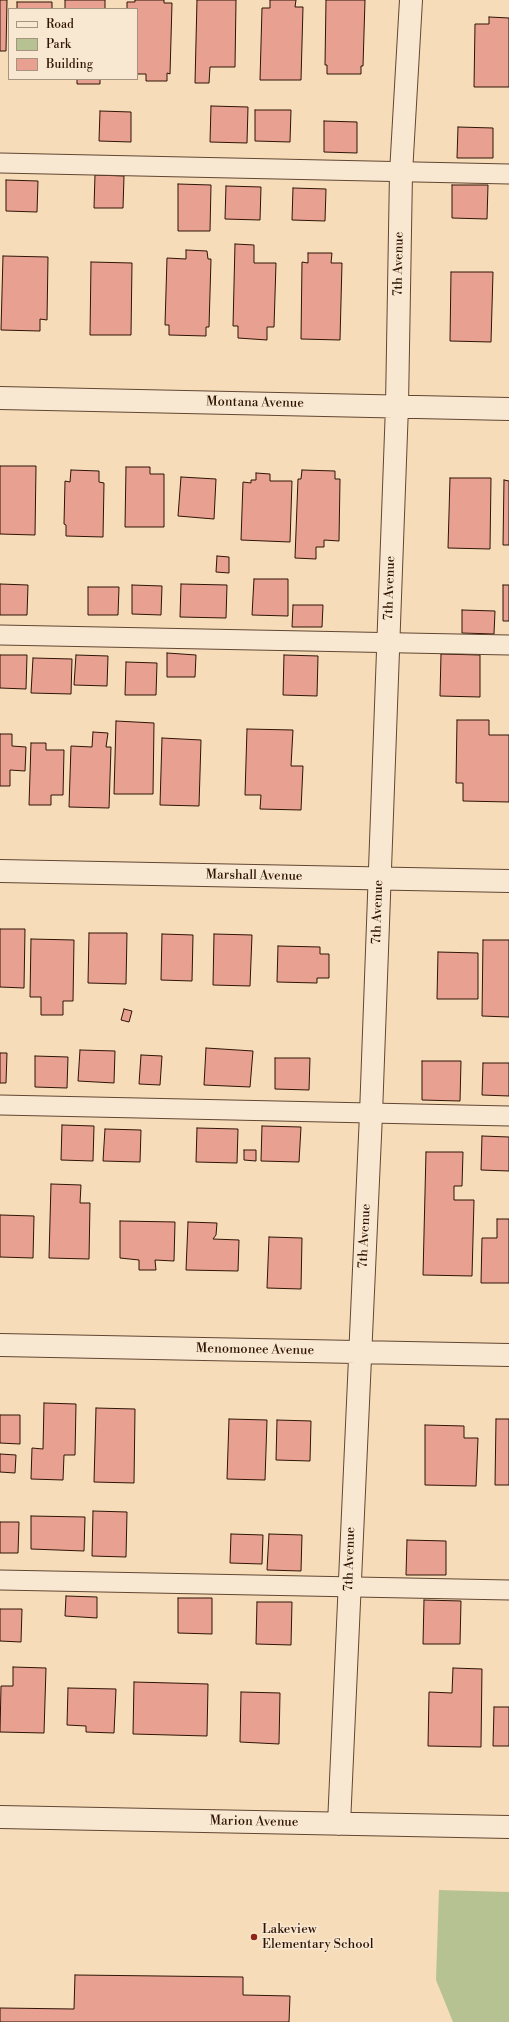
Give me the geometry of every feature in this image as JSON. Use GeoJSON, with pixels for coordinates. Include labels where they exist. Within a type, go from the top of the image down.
{"type":"FeatureCollection","features":[{"type":"Feature","properties":{"kind":"street","name":"7th Avenue"},"geometry":{"type":"LineString","coordinates":[[339,1824],[380,879],[397,406],[401,173],[411,0]]}},
{"type":"Feature","properties":{"kind":"street","name":"Montana Avenue"},"geometry":{"type":"LineString","coordinates":[[0,398],[509,409]]}},
{"type":"Feature","properties":{"kind":"street","name":"Marshall Avenue"},"geometry":{"type":"LineString","coordinates":[[0,871],[509,881]]}},
{"type":"Feature","properties":{"kind":"street","name":"Menomonee Avenue"},"geometry":{"type":"LineString","coordinates":[[0,1345],[509,1355]]}},
{"type":"Feature","properties":{"kind":"street","name":"Marion Avenue"},"geometry":{"type":"LineString","coordinates":[[0,1817],[509,1828]]}},
{"type":"Feature","properties":{"kind":"lane"},"geometry":{"type":"LineString","coordinates":[[0,163],[401,173],[509,174]]}},
{"type":"Feature","properties":{"kind":"lane"},"geometry":{"type":"LineString","coordinates":[[0,635],[509,644]]}},
{"type":"Feature","properties":{"kind":"lane"},"geometry":{"type":"LineString","coordinates":[[0,1104],[370,1114],[509,1116]]}},
{"type":"Feature","properties":{"kind":"lane"},"geometry":{"type":"LineString","coordinates":[[0,1580],[509,1590]]}},
{"type":"Feature","properties":{"kind":"green space"},"geometry":{"type":"Polygon","coordinates":[[[439,1890],[509,1892],[509,2022],[453,2022],[436,1980],[439,1890]]]}},
{"type":"Feature","properties":{"kind":"building"},"geometry":{"type":"Polygon","coordinates":[[[0,0],[7,0],[6,51],[0,51],[0,0]]]}},
{"type":"Feature","properties":{"kind":"building"},"geometry":{"type":"Polygon","coordinates":[[[65,0],[105,0],[105,8],[65,8],[65,0]]]}},
{"type":"Feature","properties":{"kind":"building"},"geometry":{"type":"Polygon","coordinates":[[[135,0],[164,0],[164,3],[172,3],[170,74],[167,73],[167,81],[146,81],[146,74],[138,74],[138,8],[127,8],[127,2],[135,2],[135,0]]]}},
{"type":"Feature","properties":{"kind":"building"},"geometry":{"type":"Polygon","coordinates":[[[197,0],[236,0],[235,67],[210,67],[209,83],[195,83],[197,0]]]}},
{"type":"Feature","properties":{"kind":"building"},"geometry":{"type":"Polygon","coordinates":[[[270,0],[296,0],[295,7],[303,7],[301,80],[260,80],[262,8],[270,8],[270,0]]]}},
{"type":"Feature","properties":{"kind":"building"},"geometry":{"type":"Polygon","coordinates":[[[326,0],[365,0],[363,66],[361,66],[361,74],[327,74],[327,65],[325,65],[326,0]]]}},
{"type":"Feature","properties":{"kind":"building"},"geometry":{"type":"Polygon","coordinates":[[[17,2],[52,2],[52,8],[17,8],[17,2]]]}},
{"type":"Feature","properties":{"kind":"building"},"geometry":{"type":"Polygon","coordinates":[[[489,17],[509,18],[509,87],[474,87],[475,24],[489,24],[489,17]]]}},
{"type":"Feature","properties":{"kind":"building"},"geometry":{"type":"Polygon","coordinates":[[[77,80],[100,80],[100,84],[77,84],[77,80]]]}},
{"type":"Feature","properties":{"kind":"building"},"geometry":{"type":"Polygon","coordinates":[[[211,106],[248,107],[247,143],[210,142],[211,106]]]}},
{"type":"Feature","properties":{"kind":"building"},"geometry":{"type":"Polygon","coordinates":[[[255,110],[291,110],[290,142],[255,141],[255,110]]]}},
{"type":"Feature","properties":{"kind":"building"},"geometry":{"type":"Polygon","coordinates":[[[100,111],[131,112],[131,142],[99,141],[100,111]]]}},
{"type":"Feature","properties":{"kind":"building"},"geometry":{"type":"Polygon","coordinates":[[[324,121],[357,122],[357,153],[324,152],[324,121]]]}},
{"type":"Feature","properties":{"kind":"building"},"geometry":{"type":"Polygon","coordinates":[[[458,127],[493,128],[493,158],[457,158],[458,127]]]}},
{"type":"Feature","properties":{"kind":"building"},"geometry":{"type":"Polygon","coordinates":[[[95,175],[124,176],[123,208],[94,208],[95,175]]]}},
{"type":"Feature","properties":{"kind":"building"},"geometry":{"type":"Polygon","coordinates":[[[6,180],[38,181],[37,212],[6,211],[6,180]]]}},
{"type":"Feature","properties":{"kind":"building"},"geometry":{"type":"Polygon","coordinates":[[[178,184],[211,185],[210,231],[178,231],[178,184]]]}},
{"type":"Feature","properties":{"kind":"building"},"geometry":{"type":"Polygon","coordinates":[[[452,185],[488,185],[487,219],[452,218],[452,185]]]}},
{"type":"Feature","properties":{"kind":"building"},"geometry":{"type":"Polygon","coordinates":[[[226,186],[261,187],[260,220],[225,219],[226,186]]]}},
{"type":"Feature","properties":{"kind":"building"},"geometry":{"type":"Polygon","coordinates":[[[293,188],[326,189],[325,221],[292,220],[293,188]]]}},
{"type":"Feature","properties":{"kind":"building"},"geometry":{"type":"Polygon","coordinates":[[[235,244],[254,245],[254,263],[276,263],[274,327],[267,327],[267,340],[238,338],[238,326],[233,326],[235,244]]]}},
{"type":"Feature","properties":{"kind":"building"},"geometry":{"type":"Polygon","coordinates":[[[186,250],[207,251],[208,259],[211,259],[209,327],[206,327],[206,336],[169,335],[169,325],[165,325],[167,258],[186,259],[186,250]]]}},
{"type":"Feature","properties":{"kind":"building"},"geometry":{"type":"Polygon","coordinates":[[[308,253],[332,253],[331,263],[342,263],[340,340],[301,339],[302,262],[308,263],[308,253]]]}},
{"type":"Feature","properties":{"kind":"building"},"geometry":{"type":"Polygon","coordinates":[[[3,256],[48,257],[47,320],[40,319],[40,331],[1,330],[3,256]]]}},
{"type":"Feature","properties":{"kind":"building"},"geometry":{"type":"Polygon","coordinates":[[[91,262],[132,263],[131,335],[90,335],[91,262]]]}},
{"type":"Feature","properties":{"kind":"building"},"geometry":{"type":"Polygon","coordinates":[[[451,272],[493,272],[491,342],[450,341],[451,272]]]}},
{"type":"Feature","properties":{"kind":"building"},"geometry":{"type":"Polygon","coordinates":[[[0,466],[36,466],[35,535],[0,534],[0,466]]]}},
{"type":"Feature","properties":{"kind":"building"},"geometry":{"type":"Polygon","coordinates":[[[126,467],[150,467],[150,474],[164,474],[164,527],[125,527],[126,467]]]}},
{"type":"Feature","properties":{"kind":"building"},"geometry":{"type":"Polygon","coordinates":[[[71,470],[99,471],[99,482],[104,483],[103,537],[66,536],[66,525],[64,524],[65,481],[70,482],[71,470]]]}},
{"type":"Feature","properties":{"kind":"building"},"geometry":{"type":"Polygon","coordinates":[[[302,470],[335,471],[335,479],[340,479],[339,541],[324,540],[324,547],[316,547],[316,559],[295,558],[298,479],[301,479],[302,470]]]}},
{"type":"Feature","properties":{"kind":"building"},"geometry":{"type":"Polygon","coordinates":[[[256,473],[270,474],[270,481],[292,481],[290,542],[241,540],[243,482],[251,483],[251,480],[256,480],[256,473]]]}},
{"type":"Feature","properties":{"kind":"building"},"geometry":{"type":"Polygon","coordinates":[[[181,477],[216,479],[214,519],[178,516],[181,477]]]}},
{"type":"Feature","properties":{"kind":"building"},"geometry":{"type":"Polygon","coordinates":[[[450,478],[491,478],[490,549],[448,548],[450,478]]]}},
{"type":"Feature","properties":{"kind":"building"},"geometry":{"type":"Polygon","coordinates":[[[504,480],[509,481],[509,545],[503,545],[504,480]]]}},
{"type":"Feature","properties":{"kind":"building"},"geometry":{"type":"Polygon","coordinates":[[[217,556],[229,557],[229,573],[216,572],[217,556]]]}},
{"type":"Feature","properties":{"kind":"building"},"geometry":{"type":"Polygon","coordinates":[[[254,579],[288,579],[288,616],[252,615],[254,579]]]}},
{"type":"Feature","properties":{"kind":"building"},"geometry":{"type":"Polygon","coordinates":[[[0,584],[28,585],[27,615],[0,615],[0,584]]]}},
{"type":"Feature","properties":{"kind":"building"},"geometry":{"type":"Polygon","coordinates":[[[181,584],[227,585],[226,618],[180,617],[181,584]]]}},
{"type":"Feature","properties":{"kind":"building"},"geometry":{"type":"Polygon","coordinates":[[[132,585],[162,586],[161,615],[132,614],[132,585]]]}},
{"type":"Feature","properties":{"kind":"building"},"geometry":{"type":"Polygon","coordinates":[[[503,585],[509,585],[509,621],[503,621],[503,585]]]}},
{"type":"Feature","properties":{"kind":"building"},"geometry":{"type":"Polygon","coordinates":[[[88,587],[119,587],[118,615],[88,615],[88,587]]]}},
{"type":"Feature","properties":{"kind":"building"},"geometry":{"type":"Polygon","coordinates":[[[293,605],[323,605],[322,627],[292,627],[293,605]]]}},
{"type":"Feature","properties":{"kind":"building"},"geometry":{"type":"Polygon","coordinates":[[[462,610],[495,611],[494,634],[462,633],[462,610]]]}},
{"type":"Feature","properties":{"kind":"building"},"geometry":{"type":"Polygon","coordinates":[[[167,653],[196,655],[195,677],[167,677],[167,653]]]}},
{"type":"Feature","properties":{"kind":"building"},"geometry":{"type":"Polygon","coordinates":[[[441,654],[480,655],[480,697],[440,696],[441,654]]]}},
{"type":"Feature","properties":{"kind":"building"},"geometry":{"type":"Polygon","coordinates":[[[0,655],[27,655],[26,689],[0,688],[0,655]]]}},
{"type":"Feature","properties":{"kind":"building"},"geometry":{"type":"Polygon","coordinates":[[[76,655],[108,656],[107,686],[74,685],[76,655]]]}},
{"type":"Feature","properties":{"kind":"building"},"geometry":{"type":"Polygon","coordinates":[[[284,655],[318,656],[317,696],[283,695],[284,655]]]}},
{"type":"Feature","properties":{"kind":"building"},"geometry":{"type":"Polygon","coordinates":[[[33,658],[72,659],[71,694],[31,693],[33,658]]]}},
{"type":"Feature","properties":{"kind":"building"},"geometry":{"type":"Polygon","coordinates":[[[126,662],[157,663],[156,695],[125,695],[126,662]]]}},
{"type":"Feature","properties":{"kind":"building"},"geometry":{"type":"Polygon","coordinates":[[[457,720],[489,720],[489,735],[509,735],[509,802],[463,801],[463,783],[456,783],[457,720]]]}},
{"type":"Feature","properties":{"kind":"building"},"geometry":{"type":"Polygon","coordinates":[[[116,721],[154,723],[153,794],[114,794],[116,721]]]}},
{"type":"Feature","properties":{"kind":"building"},"geometry":{"type":"Polygon","coordinates":[[[247,729],[293,730],[291,766],[303,766],[301,810],[260,809],[261,795],[245,795],[247,729]]]}},
{"type":"Feature","properties":{"kind":"building"},"geometry":{"type":"Polygon","coordinates":[[[93,732],[108,733],[106,747],[111,747],[109,808],[69,807],[71,746],[92,747],[93,732]]]}},
{"type":"Feature","properties":{"kind":"building"},"geometry":{"type":"Polygon","coordinates":[[[0,734],[12,734],[12,746],[26,747],[25,771],[10,770],[10,786],[0,786],[0,734]]]}},
{"type":"Feature","properties":{"kind":"building"},"geometry":{"type":"Polygon","coordinates":[[[162,738],[201,740],[199,806],[160,805],[162,738]]]}},
{"type":"Feature","properties":{"kind":"building"},"geometry":{"type":"Polygon","coordinates":[[[31,743],[46,743],[46,750],[64,750],[63,795],[51,795],[51,805],[29,805],[31,743]]]}},
{"type":"Feature","properties":{"kind":"building"},"geometry":{"type":"Polygon","coordinates":[[[0,929],[25,929],[24,988],[0,987],[0,929]]]}},
{"type":"Feature","properties":{"kind":"building"},"geometry":{"type":"Polygon","coordinates":[[[89,933],[127,933],[126,984],[88,983],[89,933]]]}},
{"type":"Feature","properties":{"kind":"building"},"geometry":{"type":"Polygon","coordinates":[[[162,934],[193,935],[192,981],[161,980],[162,934]]]}},
{"type":"Feature","properties":{"kind":"building"},"geometry":{"type":"Polygon","coordinates":[[[214,934],[252,935],[250,986],[213,985],[214,934]]]}},
{"type":"Feature","properties":{"kind":"building"},"geometry":{"type":"Polygon","coordinates":[[[31,939],[74,940],[73,1001],[63,1001],[63,1015],[41,1015],[41,997],[30,997],[31,939]]]}},
{"type":"Feature","properties":{"kind":"building"},"geometry":{"type":"Polygon","coordinates":[[[483,940],[509,940],[509,1017],[482,1016],[483,940]]]}},
{"type":"Feature","properties":{"kind":"building"},"geometry":{"type":"Polygon","coordinates":[[[278,946],[320,947],[320,954],[329,954],[329,978],[317,978],[317,983],[277,982],[278,946]]]}},
{"type":"Feature","properties":{"kind":"building"},"geometry":{"type":"Polygon","coordinates":[[[438,952],[478,953],[478,999],[437,999],[438,952]]]}},
{"type":"Feature","properties":{"kind":"building"},"geometry":{"type":"Polygon","coordinates":[[[124,1009],[132,1011],[129,1022],[121,1020],[124,1009]]]}},
{"type":"Feature","properties":{"kind":"building"},"geometry":{"type":"Polygon","coordinates":[[[206,1048],[253,1051],[250,1087],[204,1085],[206,1048]]]}},
{"type":"Feature","properties":{"kind":"building"},"geometry":{"type":"Polygon","coordinates":[[[80,1050],[115,1051],[114,1083],[78,1081],[80,1050]]]}},
{"type":"Feature","properties":{"kind":"building"},"geometry":{"type":"Polygon","coordinates":[[[0,1053],[7,1053],[6,1083],[0,1083],[0,1053]]]}},
{"type":"Feature","properties":{"kind":"building"},"geometry":{"type":"Polygon","coordinates":[[[141,1055],[162,1056],[160,1085],[139,1084],[141,1055]]]}},
{"type":"Feature","properties":{"kind":"building"},"geometry":{"type":"Polygon","coordinates":[[[35,1056],[68,1057],[67,1088],[35,1087],[35,1056]]]}},
{"type":"Feature","properties":{"kind":"building"},"geometry":{"type":"Polygon","coordinates":[[[275,1058],[310,1058],[309,1090],[275,1089],[275,1058]]]}},
{"type":"Feature","properties":{"kind":"building"},"geometry":{"type":"Polygon","coordinates":[[[422,1061],[461,1061],[460,1101],[422,1100],[422,1061]]]}},
{"type":"Feature","properties":{"kind":"building"},"geometry":{"type":"Polygon","coordinates":[[[483,1063],[509,1063],[509,1096],[482,1095],[483,1063]]]}},
{"type":"Feature","properties":{"kind":"building"},"geometry":{"type":"Polygon","coordinates":[[[62,1125],[94,1126],[93,1161],[61,1160],[62,1125]]]}},
{"type":"Feature","properties":{"kind":"building"},"geometry":{"type":"Polygon","coordinates":[[[262,1126],[301,1127],[299,1162],[261,1161],[262,1126]]]}},
{"type":"Feature","properties":{"kind":"building"},"geometry":{"type":"Polygon","coordinates":[[[197,1128],[238,1129],[237,1163],[196,1162],[197,1128]]]}},
{"type":"Feature","properties":{"kind":"building"},"geometry":{"type":"Polygon","coordinates":[[[105,1129],[141,1130],[140,1162],[103,1161],[105,1129]]]}},
{"type":"Feature","properties":{"kind":"building"},"geometry":{"type":"Polygon","coordinates":[[[482,1136],[509,1137],[509,1171],[481,1170],[482,1136]]]}},
{"type":"Feature","properties":{"kind":"building"},"geometry":{"type":"Polygon","coordinates":[[[244,1150],[256,1150],[256,1161],[244,1160],[244,1150]]]}},
{"type":"Feature","properties":{"kind":"building"},"geometry":{"type":"Polygon","coordinates":[[[426,1152],[463,1152],[462,1186],[454,1186],[454,1200],[474,1200],[472,1276],[423,1275],[426,1152]]]}},
{"type":"Feature","properties":{"kind":"building"},"geometry":{"type":"Polygon","coordinates":[[[51,1184],[81,1185],[80,1203],[90,1203],[89,1259],[49,1258],[51,1184]]]}},
{"type":"Feature","properties":{"kind":"building"},"geometry":{"type":"Polygon","coordinates":[[[0,1215],[34,1216],[33,1258],[0,1257],[0,1215]]]}},
{"type":"Feature","properties":{"kind":"building"},"geometry":{"type":"Polygon","coordinates":[[[497,1219],[509,1219],[509,1283],[481,1283],[482,1238],[497,1238],[497,1219]]]}},
{"type":"Feature","properties":{"kind":"building"},"geometry":{"type":"Polygon","coordinates":[[[120,1221],[175,1222],[174,1261],[155,1260],[156,1270],[139,1270],[139,1260],[120,1258],[120,1221]]]}},
{"type":"Feature","properties":{"kind":"building"},"geometry":{"type":"Polygon","coordinates":[[[188,1222],[217,1223],[216,1235],[213,1239],[239,1240],[238,1271],[186,1270],[188,1222]]]}},
{"type":"Feature","properties":{"kind":"building"},"geometry":{"type":"Polygon","coordinates":[[[269,1237],[302,1238],[301,1289],[267,1288],[269,1237]]]}},
{"type":"Feature","properties":{"kind":"building"},"geometry":{"type":"Polygon","coordinates":[[[44,1403],[76,1404],[75,1455],[64,1455],[63,1480],[31,1479],[32,1448],[43,1449],[44,1403]]]}},
{"type":"Feature","properties":{"kind":"building"},"geometry":{"type":"Polygon","coordinates":[[[96,1408],[135,1409],[134,1483],[94,1482],[96,1408]]]}},
{"type":"Feature","properties":{"kind":"building"},"geometry":{"type":"Polygon","coordinates":[[[0,1415],[20,1415],[20,1444],[0,1443],[0,1415]]]}},
{"type":"Feature","properties":{"kind":"building"},"geometry":{"type":"Polygon","coordinates":[[[229,1419],[267,1420],[265,1480],[227,1479],[229,1419]]]}},
{"type":"Feature","properties":{"kind":"building"},"geometry":{"type":"Polygon","coordinates":[[[496,1419],[509,1419],[509,1485],[495,1485],[496,1419]]]}},
{"type":"Feature","properties":{"kind":"building"},"geometry":{"type":"Polygon","coordinates":[[[277,1420],[311,1421],[310,1461],[276,1460],[277,1420]]]}},
{"type":"Feature","properties":{"kind":"building"},"geometry":{"type":"Polygon","coordinates":[[[425,1425],[464,1426],[464,1438],[478,1438],[476,1486],[425,1485],[425,1425]]]}},
{"type":"Feature","properties":{"kind":"building"},"geometry":{"type":"Polygon","coordinates":[[[0,1454],[16,1455],[15,1473],[0,1472],[0,1454]]]}},
{"type":"Feature","properties":{"kind":"building"},"geometry":{"type":"Polygon","coordinates":[[[93,1511],[127,1512],[126,1557],[92,1556],[93,1511]]]}},
{"type":"Feature","properties":{"kind":"building"},"geometry":{"type":"Polygon","coordinates":[[[31,1516],[85,1517],[84,1551],[31,1549],[31,1516]]]}},
{"type":"Feature","properties":{"kind":"building"},"geometry":{"type":"Polygon","coordinates":[[[0,1522],[19,1522],[18,1553],[0,1553],[0,1522]]]}},
{"type":"Feature","properties":{"kind":"building"},"geometry":{"type":"Polygon","coordinates":[[[231,1534],[263,1535],[262,1564],[230,1563],[231,1534]]]}},
{"type":"Feature","properties":{"kind":"building"},"geometry":{"type":"Polygon","coordinates":[[[269,1534],[302,1535],[301,1571],[267,1570],[269,1534]]]}},
{"type":"Feature","properties":{"kind":"building"},"geometry":{"type":"Polygon","coordinates":[[[407,1540],[446,1541],[446,1575],[406,1575],[407,1540]]]}},
{"type":"Feature","properties":{"kind":"building"},"geometry":{"type":"Polygon","coordinates":[[[66,1596],[97,1597],[97,1618],[65,1616],[66,1596]]]}},
{"type":"Feature","properties":{"kind":"building"},"geometry":{"type":"Polygon","coordinates":[[[178,1598],[212,1598],[212,1634],[178,1633],[178,1598]]]}},
{"type":"Feature","properties":{"kind":"building"},"geometry":{"type":"Polygon","coordinates":[[[424,1600],[461,1601],[460,1644],[423,1644],[424,1600]]]}},
{"type":"Feature","properties":{"kind":"building"},"geometry":{"type":"Polygon","coordinates":[[[257,1602],[292,1602],[291,1645],[256,1644],[257,1602]]]}},
{"type":"Feature","properties":{"kind":"building"},"geometry":{"type":"Polygon","coordinates":[[[0,1609],[22,1609],[21,1642],[0,1641],[0,1609]]]}},
{"type":"Feature","properties":{"kind":"building"},"geometry":{"type":"Polygon","coordinates":[[[13,1667],[46,1668],[44,1733],[0,1732],[1,1686],[13,1686],[13,1667]]]}},
{"type":"Feature","properties":{"kind":"building"},"geometry":{"type":"Polygon","coordinates":[[[453,1668],[482,1669],[481,1747],[428,1746],[429,1692],[452,1693],[453,1668]]]}},
{"type":"Feature","properties":{"kind":"building"},"geometry":{"type":"Polygon","coordinates":[[[134,1682],[208,1684],[207,1736],[133,1734],[134,1682]]]}},
{"type":"Feature","properties":{"kind":"building"},"geometry":{"type":"Polygon","coordinates":[[[68,1688],[116,1689],[114,1733],[86,1732],[86,1726],[67,1725],[68,1688]]]}},
{"type":"Feature","properties":{"kind":"building"},"geometry":{"type":"Polygon","coordinates":[[[241,1692],[280,1693],[279,1744],[240,1742],[241,1692]]]}},
{"type":"Feature","properties":{"kind":"building"},"geometry":{"type":"Polygon","coordinates":[[[494,1707],[509,1707],[509,1746],[493,1746],[494,1707]]]}},
{"type":"Feature","properties":{"kind":"building"},"geometry":{"type":"Polygon","coordinates":[[[75,1975],[243,1977],[243,1995],[290,1996],[289,2022],[0,2022],[0,2008],[74,2009],[75,1975]]]}},
{"type":"Feature","properties":{"kind":"place","name":"Lakeview Elementary School"},"geometry":{"type":"Point","coordinates":[254,1937]}}]}
